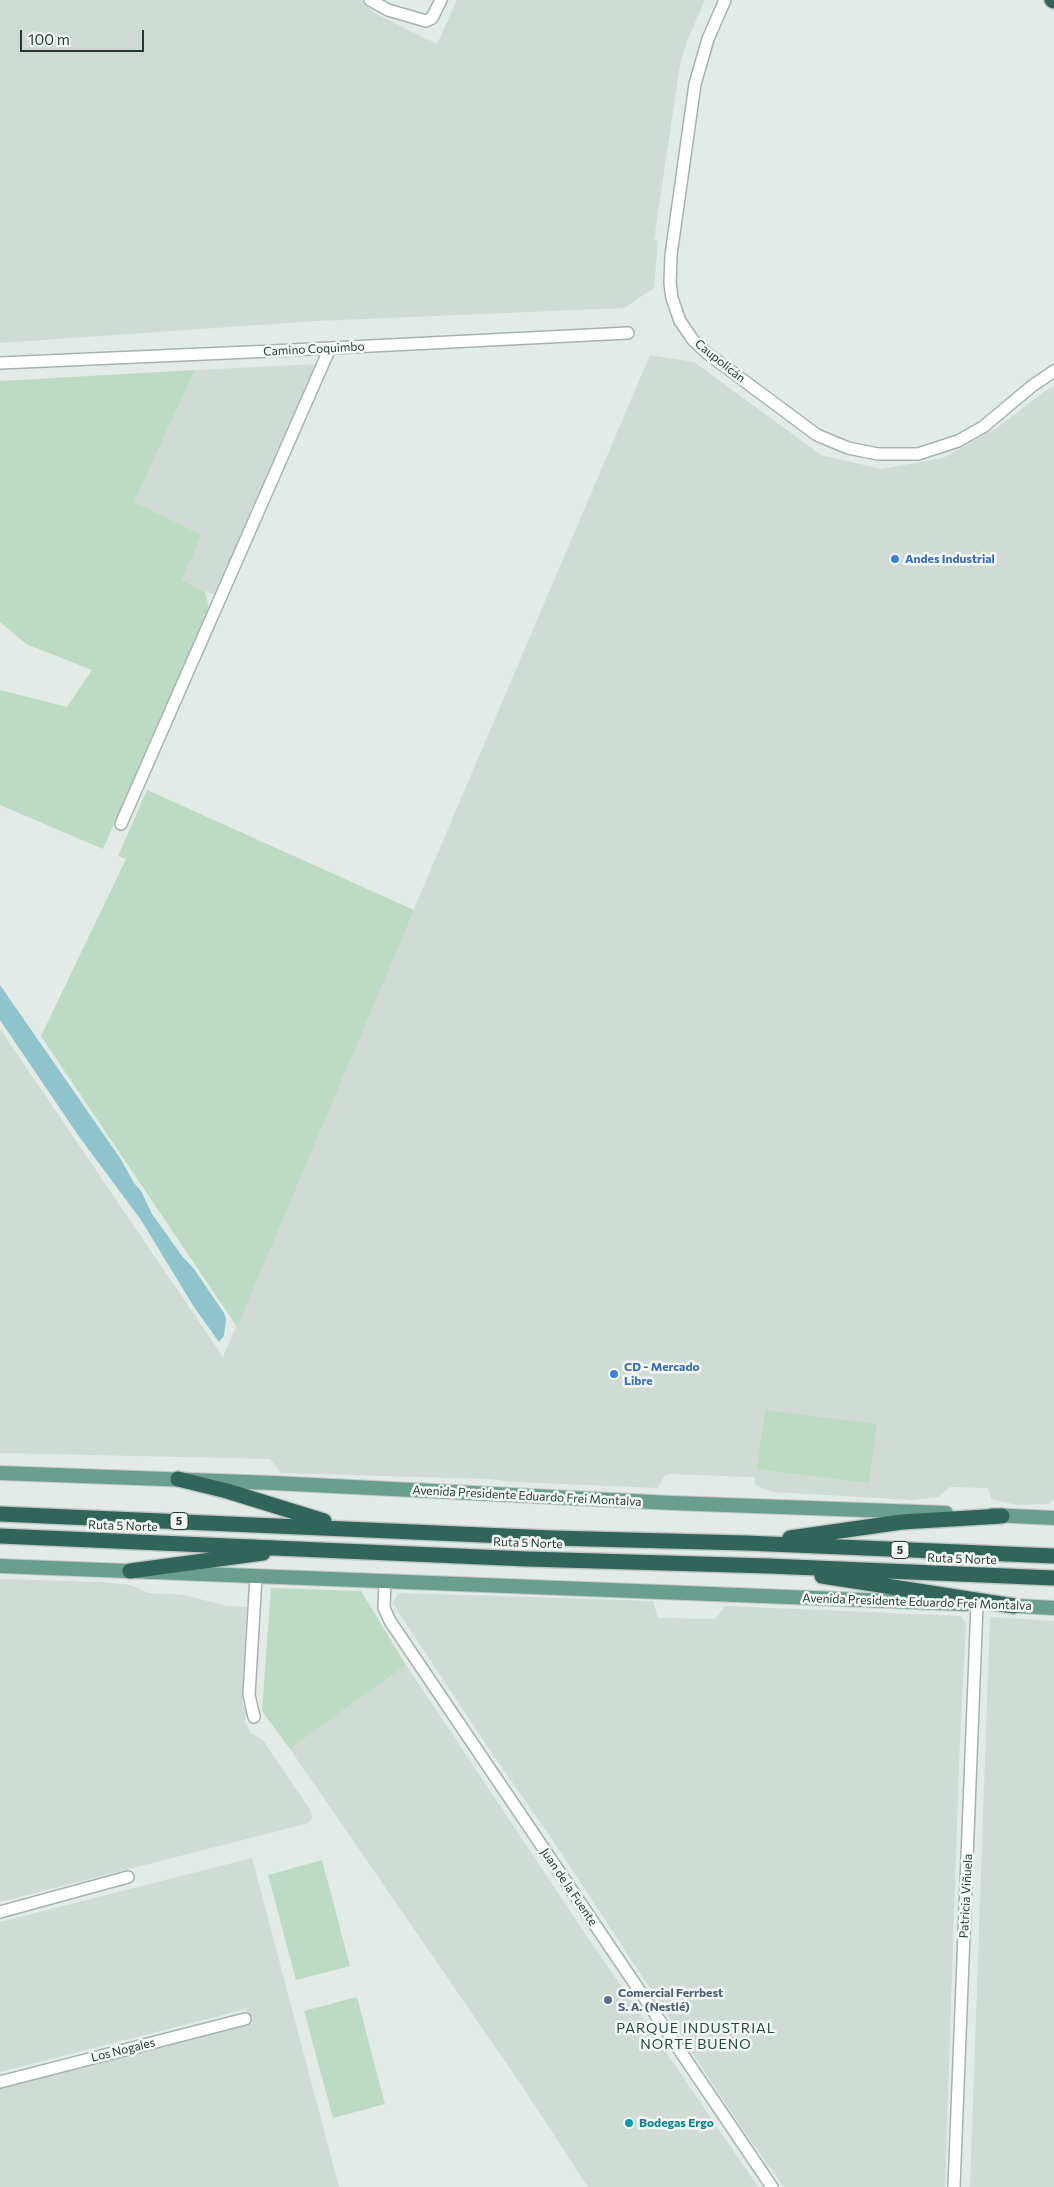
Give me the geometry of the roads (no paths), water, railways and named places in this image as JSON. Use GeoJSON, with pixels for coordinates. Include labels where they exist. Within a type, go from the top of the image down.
{"type":"FeatureCollection","features":[{"type":"Feature","properties":{"kind":"highway"},"geometry":{"type":"LineString","coordinates":[[178,1479],[244,1496],[314,1518],[358,1528]]}},
{"type":"Feature","properties":{"kind":"highway","name":"Ruta 5 Norte"},"geometry":{"type":"LineString","coordinates":[[0,1514],[358,1528],[552,1538],[746,1543],[1054,1556]]}},
{"type":"Feature","properties":{"kind":"highway"},"geometry":{"type":"LineString","coordinates":[[746,1543],[902,1522],[1002,1516]]}},
{"type":"Feature","properties":{"kind":"highway","name":"Ruta 5 Norte"},"geometry":{"type":"LineString","coordinates":[[0,1536],[527,1559],[769,1566],[1054,1578]]}},
{"type":"Feature","properties":{"kind":"highway"},"geometry":{"type":"LineString","coordinates":[[130,1571],[242,1557],[289,1548]]}},
{"type":"Feature","properties":{"kind":"highway"},"geometry":{"type":"LineString","coordinates":[[769,1566],[841,1580],[1014,1606]]}},
{"type":"Feature","properties":{"kind":"main road","name":"Avenida Presidente Eduardo Frei Montalva"},"geometry":{"type":"LineString","coordinates":[[0,1473],[178,1479],[700,1504],[1054,1518]]}},
{"type":"Feature","properties":{"kind":"main road","name":"Avenida Presidente Eduardo Frei Montalva"},"geometry":{"type":"LineString","coordinates":[[0,1566],[1054,1608]]}},
{"type":"Feature","properties":{"kind":"street"},"geometry":{"type":"LineString","coordinates":[[370,0],[388,10],[426,22],[432,18],[441,0]]}},
{"type":"Feature","properties":{"kind":"street","name":"Caupolicán"},"geometry":{"type":"LineString","coordinates":[[725,0],[708,39],[695,84],[671,255],[670,283],[672,298],[680,321],[692,340],[714,359],[817,435],[848,448],[887,455],[907,455],[929,451],[967,437],[1054,371]]}},
{"type":"Feature","properties":{"kind":"street","name":"Camino Coquimbo"},"geometry":{"type":"LineString","coordinates":[[0,363],[628,332]]}},
{"type":"Feature","properties":{"kind":"street"},"geometry":{"type":"LineString","coordinates":[[121,824],[330,348]]}},
{"type":"Feature","properties":{"kind":"street"},"geometry":{"type":"LineString","coordinates":[[254,1717],[249,1695],[256,1576]]}},
{"type":"Feature","properties":{"kind":"street","name":"Juan de la Fuente"},"geometry":{"type":"LineString","coordinates":[[385,1581],[384,1608],[390,1621],[772,2187]]}},
{"type":"Feature","properties":{"kind":"street","name":"Patricia Viñuela"},"geometry":{"type":"LineString","coordinates":[[954,2187],[977,1604]]}},
{"type":"Feature","properties":{"kind":"street"},"geometry":{"type":"LineString","coordinates":[[0,1912],[128,1877]]}},
{"type":"Feature","properties":{"kind":"street","name":"Los Nogales"},"geometry":{"type":"LineString","coordinates":[[0,2082],[245,2019]]}},
{"type":"Feature","properties":{"kind":"water"},"geometry":{"type":"Polygon","coordinates":[[[0,985],[120,1158],[134,1183],[141,1191],[152,1214],[182,1256],[194,1269],[224,1313],[226,1319],[224,1336],[219,1342],[194,1307],[141,1220],[78,1135],[0,1020],[0,985]]]}},
{"type":"Feature","properties":{"kind":"place","name":"Andes Industrial"},"geometry":{"type":"Point","coordinates":[895,559]}},
{"type":"Feature","properties":{"kind":"place","name":"CD - Mercado Libre"},"geometry":{"type":"Point","coordinates":[614,1374]}},
{"type":"Feature","properties":{"kind":"place","name":"Comercial Ferrbest S. A. (Nestlé)"},"geometry":{"type":"Point","coordinates":[608,2000]}},
{"type":"Feature","properties":{"kind":"place","name":"Bodegas Ergo"},"geometry":{"type":"Point","coordinates":[629,2123]}},
{"type":"Feature","properties":{"kind":"district","name":"PARQUE INDUSTRIAL NORTE BUENO"},"geometry":{"type":"Point","coordinates":[696,2036]}}]}
